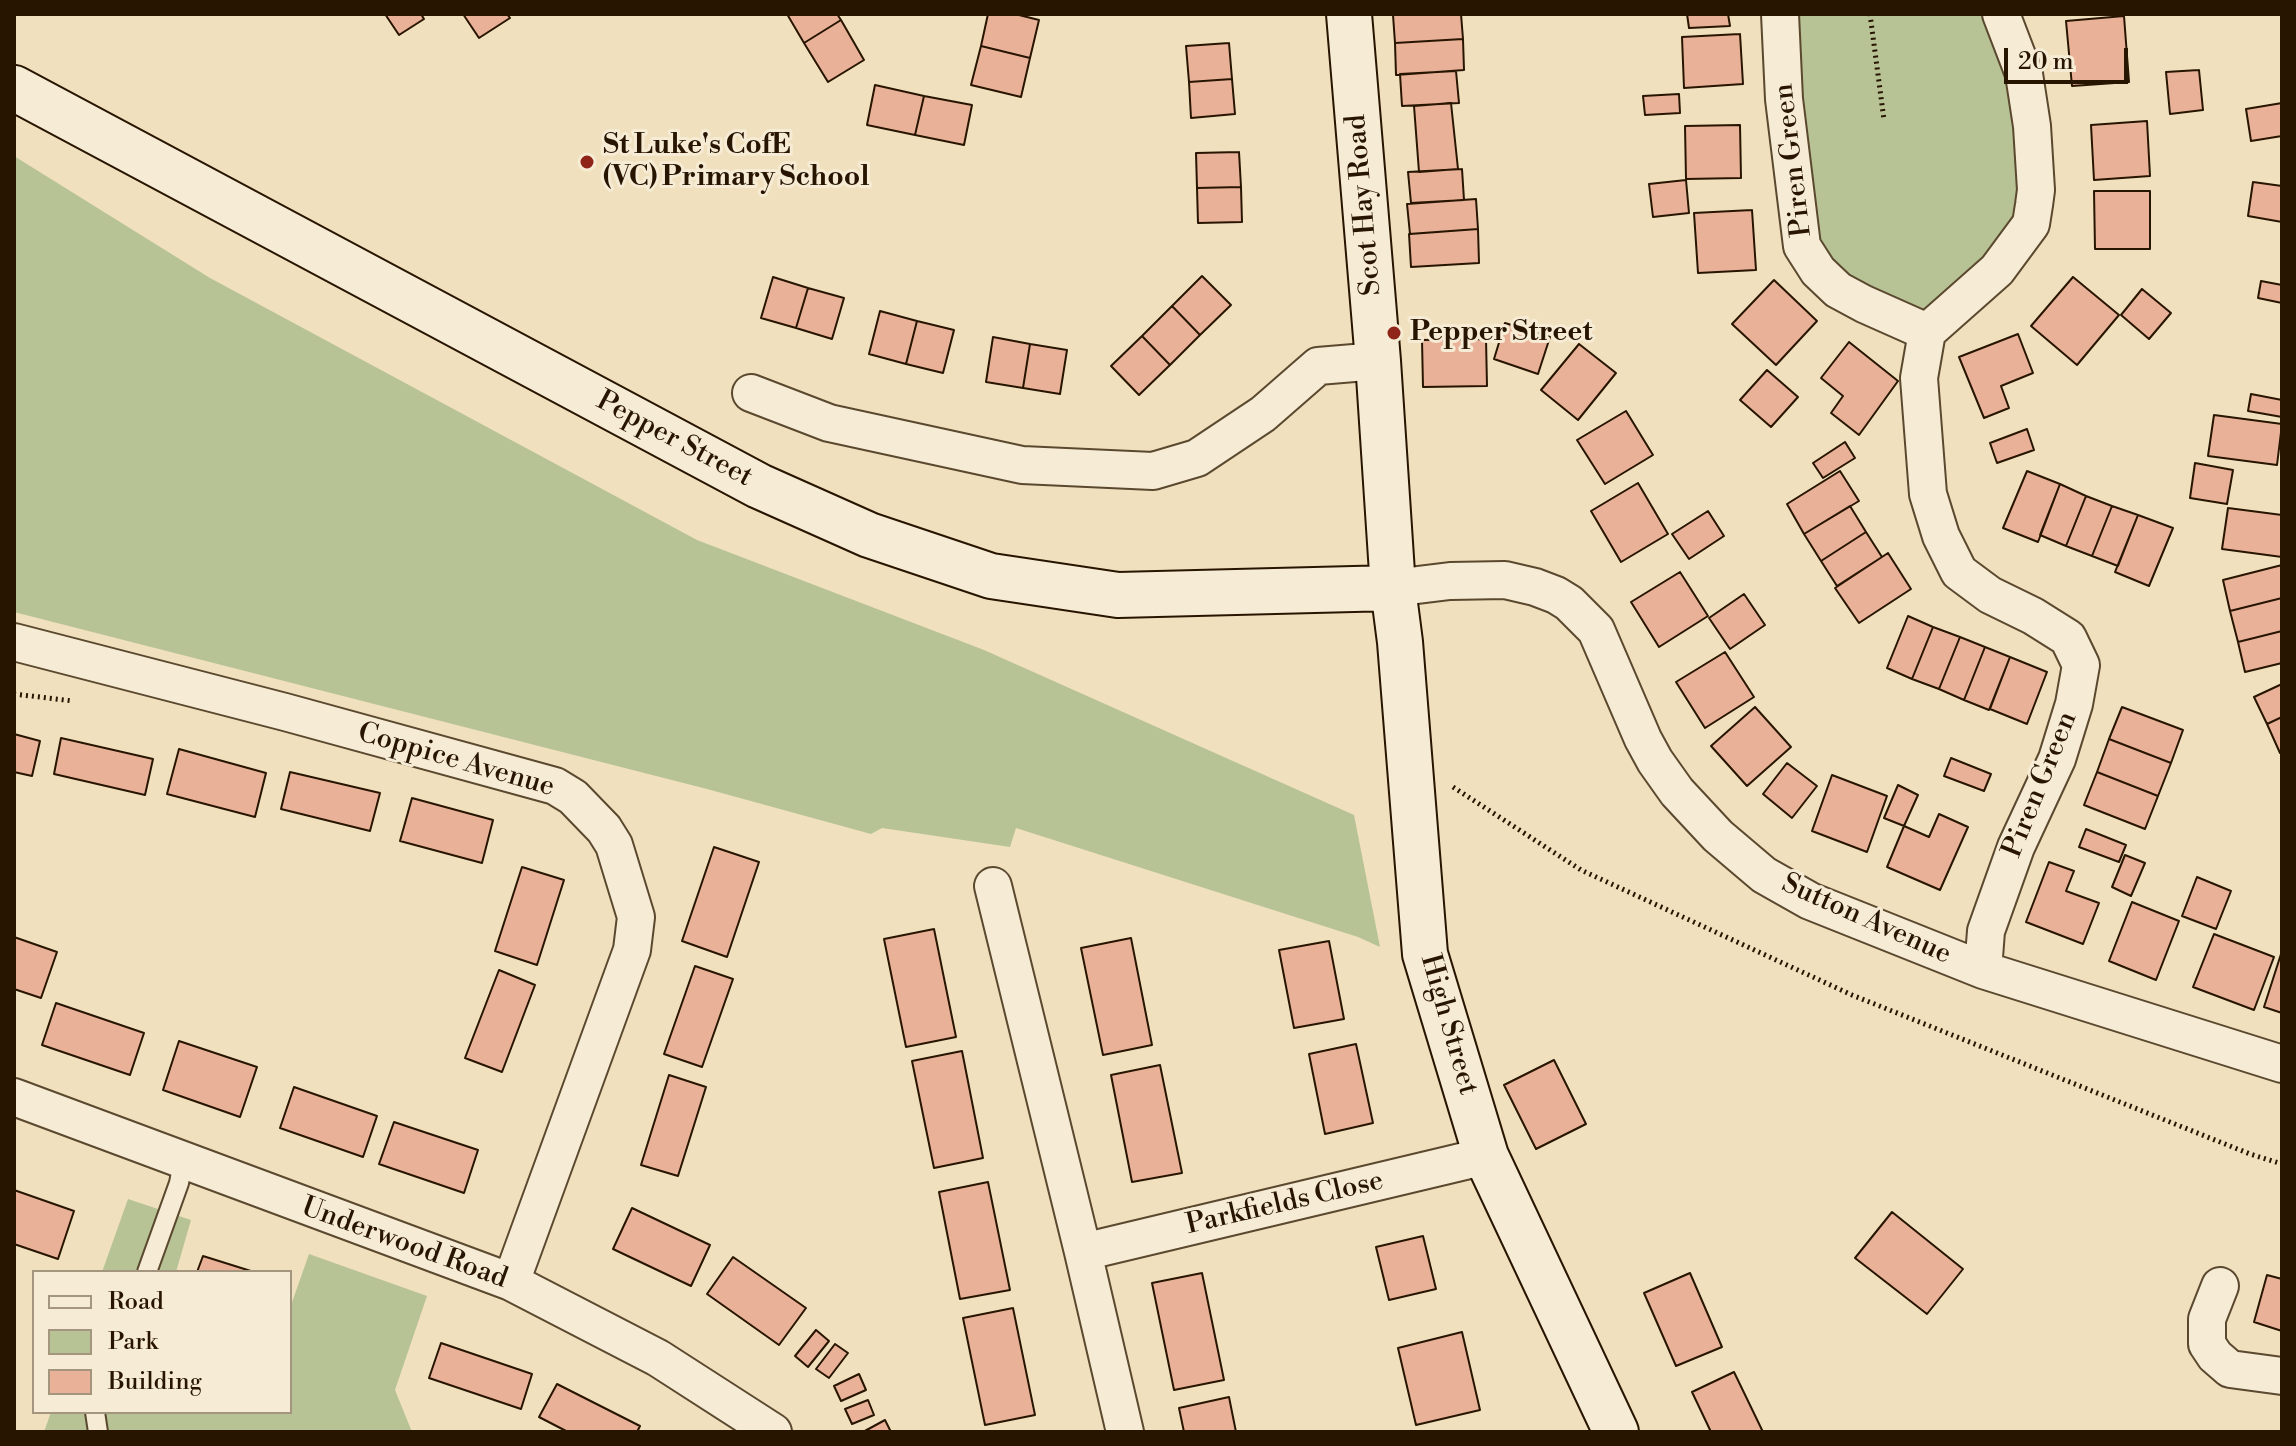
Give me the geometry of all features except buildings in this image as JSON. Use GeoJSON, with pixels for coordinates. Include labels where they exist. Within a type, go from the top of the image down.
{"type":"FeatureCollection","features":[{"type":"Feature","properties":{"kind":"main road","name":"Scot Hay Road"},"geometry":{"type":"LineString","coordinates":[[1349,14],[1393,588]]}},
{"type":"Feature","properties":{"kind":"main road","name":"Pepper Street"},"geometry":{"type":"LineString","coordinates":[[14,88],[759,486],[869,535],[991,576],[1118,595],[1393,588]]}},
{"type":"Feature","properties":{"kind":"main road","name":"High Street"},"geometry":{"type":"LineString","coordinates":[[1393,588],[1425,954],[1486,1156],[1616,1432]]}},
{"type":"Feature","properties":{"kind":"street","name":"Piren Green"},"geometry":{"type":"LineString","coordinates":[[1780,14],[1784,99],[1802,246],[1818,271],[1838,290],[1927,332],[1919,378],[1928,494],[1941,536],[1959,572],[1990,595],[2068,638],[2081,665],[2074,704],[2057,759],[2016,847],[1986,931],[1983,970]]}},
{"type":"Feature","properties":{"kind":"street"},"geometry":{"type":"LineString","coordinates":[[1927,332],[1997,270],[2031,224],[2036,190],[2032,126],[2024,74],[2001,14]]}},
{"type":"Feature","properties":{"kind":"street"},"geometry":{"type":"LineString","coordinates":[[751,393],[829,423],[1022,465],[1153,471],[1197,458],[1263,414],[1318,366],[1378,361]]}},
{"type":"Feature","properties":{"kind":"street","name":"Sutton Avenue"},"geometry":{"type":"LineString","coordinates":[[1393,588],[1450,581],[1505,580],[1535,587],[1569,603],[1596,630],[1655,761],[1677,792],[1718,836],[1764,875],[1810,901],[1983,970],[2282,1064]]}},
{"type":"Feature","properties":{"kind":"street","name":"Coppice Avenue"},"geometry":{"type":"LineString","coordinates":[[14,642],[555,786],[573,797],[604,829],[614,845],[636,917],[632,950],[511,1282]]}},
{"type":"Feature","properties":{"kind":"street"},"geometry":{"type":"LineString","coordinates":[[993,886],[1125,1432]]}},
{"type":"Feature","properties":{"kind":"street","name":"Underwood Road"},"geometry":{"type":"LineString","coordinates":[[14,1097],[511,1282],[658,1358],[773,1432]]}},
{"type":"Feature","properties":{"kind":"street","name":"Parkfields Close"},"geometry":{"type":"LineString","coordinates":[[1083,1252],[1486,1156]]}},
{"type":"Feature","properties":{"kind":"street"},"geometry":{"type":"LineString","coordinates":[[2220,1286],[2207,1319],[2207,1344],[2215,1356],[2230,1369],[2282,1376]]}},
{"type":"Feature","properties":{"kind":"lane"},"geometry":{"type":"LineString","coordinates":[[148,1270],[179,1183],[183,1162]]}},
{"type":"Feature","properties":{"kind":"path"},"geometry":{"type":"LineString","coordinates":[[1870,14],[1884,120]]}},
{"type":"Feature","properties":{"kind":"path"},"geometry":{"type":"LineString","coordinates":[[1409,758],[1581,870],[1852,995],[2282,1164]]}},
{"type":"Feature","properties":{"kind":"green space"},"geometry":{"type":"Polygon","coordinates":[[[1783,14],[2001,14],[2036,190],[1927,332],[1802,246],[1783,14]]]}},
{"type":"Feature","properties":{"kind":"green space"},"geometry":{"type":"Polygon","coordinates":[[[14,156],[210,278],[697,540],[984,650],[1354,815],[1380,947],[1358,937],[1016,828],[1010,847],[882,828],[871,834],[707,789],[14,612],[14,156]]]}},
{"type":"Feature","properties":{"kind":"green space"},"geometry":{"type":"Polygon","coordinates":[[[128,1199],[191,1220],[177,1270],[103,1270],[128,1199]]]}},
{"type":"Feature","properties":{"kind":"green space"},"geometry":{"type":"Polygon","coordinates":[[[309,1254],[427,1296],[395,1390],[412,1432],[44,1432],[50,1414],[292,1414],[292,1302],[309,1254]]]}},
{"type":"Feature","properties":{"kind":"place","name":"St Luke's CofE (VC) Primary School"},"geometry":{"type":"Point","coordinates":[587,162]}},
{"type":"Feature","properties":{"kind":"place","name":"Pepper Street"},"geometry":{"type":"Point","coordinates":[1394,333]}}]}
